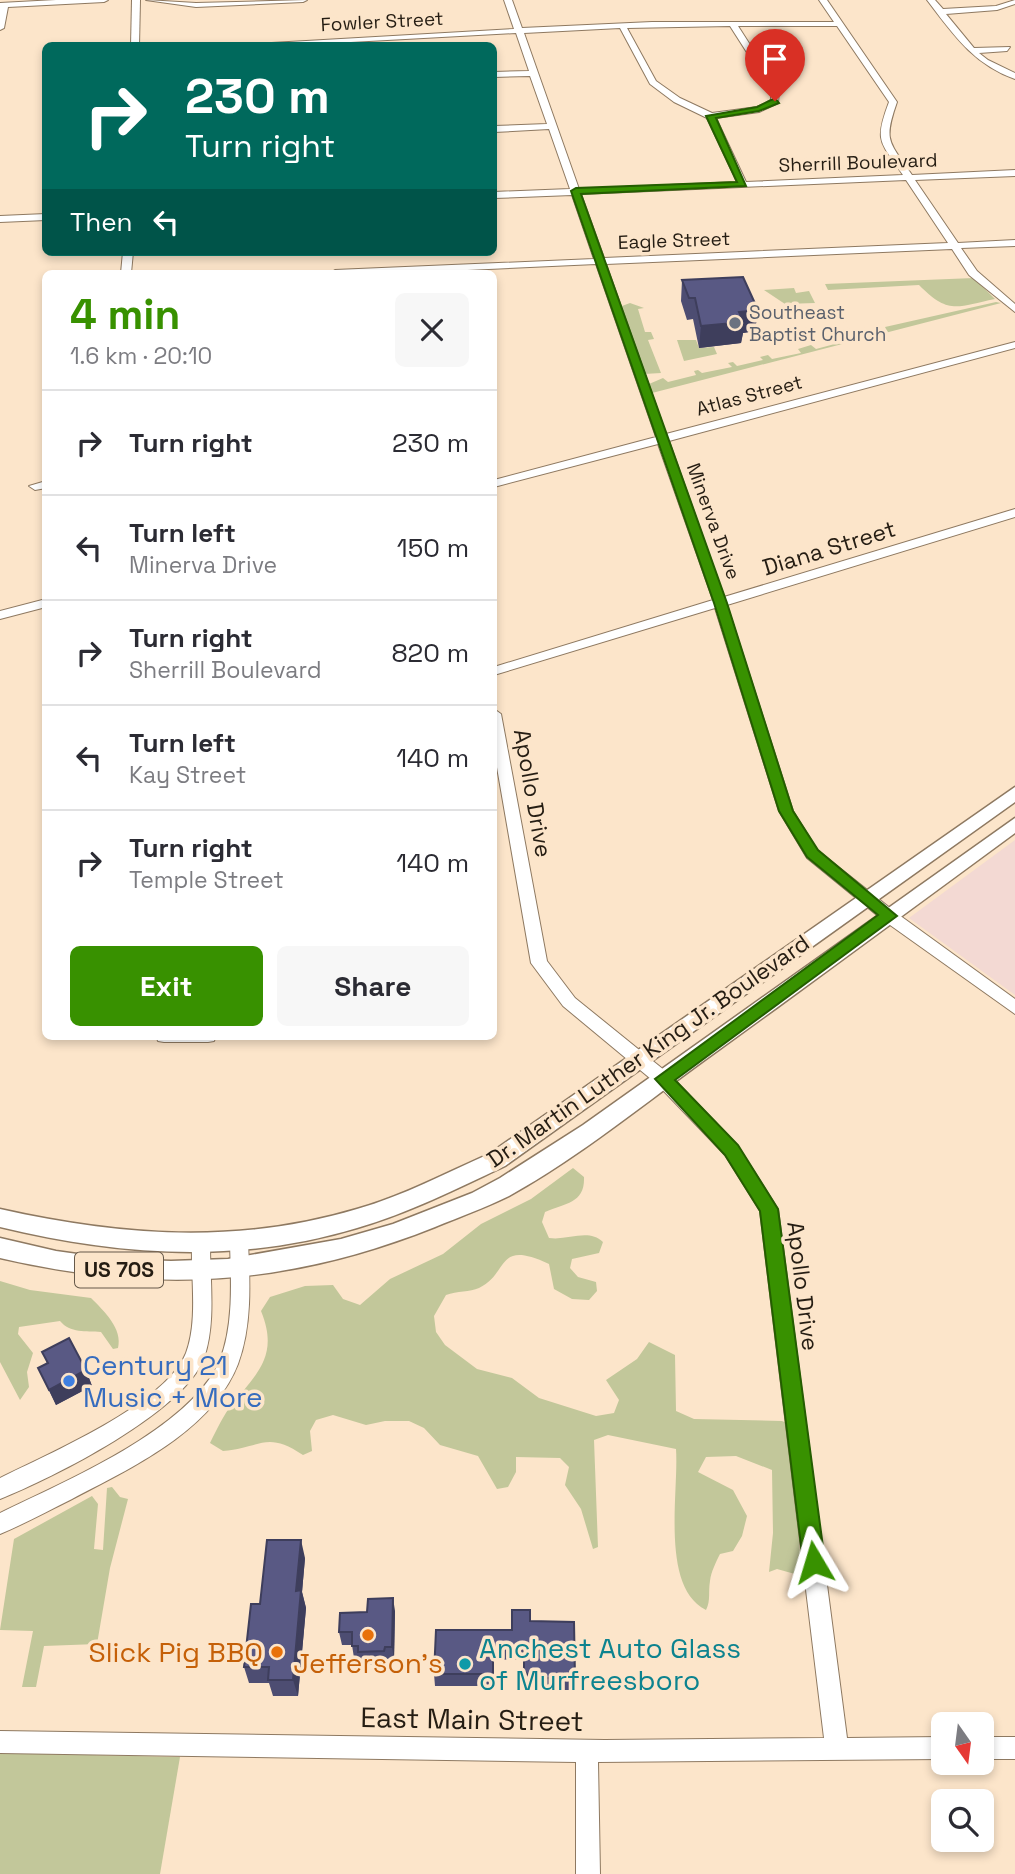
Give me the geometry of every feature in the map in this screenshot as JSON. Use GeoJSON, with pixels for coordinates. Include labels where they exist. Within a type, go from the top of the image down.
{"type":"FeatureCollection","features":[{"type":"Feature","properties":{"kind":"main road","name":"Dr. Martin Luther King Jr. Boulevard"},"geometry":{"type":"LineString","coordinates":[[0,1218],[66,1236],[137,1245],[201,1246],[321,1229],[410,1200],[497,1160],[1015,793]]}},
{"type":"Feature","properties":{"kind":"main road","name":"Dr. Martin Luther King Jr. Boulevard"},"geometry":{"type":"LineString","coordinates":[[0,1248],[31,1256],[127,1271],[200,1272],[240,1269],[319,1256],[415,1227],[506,1186],[663,1079],[1015,824]]}},
{"type":"Feature","properties":{"kind":"street"},"geometry":{"type":"LineString","coordinates":[[0,28],[3,5],[104,0]]}},
{"type":"Feature","properties":{"kind":"street"},"geometry":{"type":"LineString","coordinates":[[135,42],[136,0]]}},
{"type":"Feature","properties":{"kind":"street"},"geometry":{"type":"LineString","coordinates":[[150,0],[196,5],[303,0]]}},
{"type":"Feature","properties":{"kind":"street","name":"Minerva Drive"},"geometry":{"type":"LineString","coordinates":[[508,0],[720,603],[786,811],[812,854],[889,916],[1015,1008]]}},
{"type":"Feature","properties":{"kind":"street"},"geometry":{"type":"LineString","coordinates":[[823,0],[893,102],[884,127],[884,140],[952,246],[973,273],[1015,309]]}},
{"type":"Feature","properties":{"kind":"street"},"geometry":{"type":"LineString","coordinates":[[931,0],[972,51],[985,62],[1015,76]]}},
{"type":"Feature","properties":{"kind":"street"},"geometry":{"type":"LineString","coordinates":[[940,12],[988,9],[1015,1]]}},
{"type":"Feature","properties":{"kind":"street"},"geometry":{"type":"LineString","coordinates":[[622,25],[653,82],[677,100],[711,116],[759,109],[775,101],[775,90],[732,23]]}},
{"type":"Feature","properties":{"kind":"street","name":"Fowler Street"},"geometry":{"type":"LineString","coordinates":[[296,42],[622,25],[839,23]]}},
{"type":"Feature","properties":{"kind":"street"},"geometry":{"type":"LineString","coordinates":[[972,51],[1007,49]]}},
{"type":"Feature","properties":{"kind":"street"},"geometry":{"type":"LineString","coordinates":[[497,75],[534,73]]}},
{"type":"Feature","properties":{"kind":"street"},"geometry":{"type":"LineString","coordinates":[[711,116],[743,184]]}},
{"type":"Feature","properties":{"kind":"street"},"geometry":{"type":"LineString","coordinates":[[497,129],[552,126]]}},
{"type":"Feature","properties":{"kind":"street","name":"Sherrill Boulevard"},"geometry":{"type":"LineString","coordinates":[[497,195],[1015,173]]}},
{"type":"Feature","properties":{"kind":"street"},"geometry":{"type":"LineString","coordinates":[[0,219],[42,217]]}},
{"type":"Feature","properties":{"kind":"street","name":"Eagle Street"},"geometry":{"type":"LineString","coordinates":[[462,270],[601,261],[1015,243]]}},
{"type":"Feature","properties":{"kind":"street","name":"Atlas Street"},"geometry":{"type":"LineString","coordinates":[[497,483],[1015,345]]}},
{"type":"Feature","properties":{"kind":"street","name":"Diana Street"},"geometry":{"type":"LineString","coordinates":[[497,670],[1015,513]]}},
{"type":"Feature","properties":{"kind":"street"},"geometry":{"type":"LineString","coordinates":[[0,615],[42,604]]}},
{"type":"Feature","properties":{"kind":"street","name":"Apollo Drive"},"geometry":{"type":"LineString","coordinates":[[497,731],[539,963],[569,1002],[663,1079],[731,1150],[769,1209],[837,1748]]}},
{"type":"Feature","properties":{"kind":"street"},"geometry":{"type":"LineString","coordinates":[[0,1524],[101,1471],[177,1425],[206,1401],[228,1365],[237,1324],[239,1242]]}},
{"type":"Feature","properties":{"kind":"street"},"geometry":{"type":"LineString","coordinates":[[0,1489],[115,1428],[172,1391],[194,1361],[201,1326],[201,1246]]}},
{"type":"Feature","properties":{"kind":"street","name":"East Main Street"},"geometry":{"type":"LineString","coordinates":[[0,1742],[587,1751],[931,1748]]}},
{"type":"Feature","properties":{"kind":"street"},"geometry":{"type":"LineString","coordinates":[[994,1748],[1015,1748]]}},
{"type":"Feature","properties":{"kind":"street"},"geometry":{"type":"LineString","coordinates":[[587,1751],[588,1874]]}},
{"type":"Feature","properties":{"kind":"shaded area"},"geometry":{"type":"Polygon","coordinates":[[[1015,840],[1015,995],[909,918],[1015,840]]]}},
{"type":"Feature","properties":{"kind":"green space"},"geometry":{"type":"Polygon","coordinates":[[[974,278],[995,299],[954,306],[938,301],[919,285],[828,290],[825,284],[974,278]]]}},
{"type":"Feature","properties":{"kind":"green space"},"geometry":{"type":"Polygon","coordinates":[[[794,288],[796,293],[809,291],[815,303],[785,304],[764,290],[794,288]]]}},
{"type":"Feature","properties":{"kind":"green space"},"geometry":{"type":"Polygon","coordinates":[[[630,303],[644,308],[638,309],[645,332],[651,332],[654,339],[648,340],[661,373],[644,374],[622,306],[630,303]]]}},
{"type":"Feature","properties":{"kind":"green space"},"geometry":{"type":"Polygon","coordinates":[[[1001,303],[652,393],[649,384],[663,378],[668,382],[696,375],[694,371],[698,370],[702,373],[732,367],[728,363],[733,362],[737,366],[763,360],[760,357],[768,355],[772,359],[801,353],[798,349],[811,345],[816,349],[846,341],[843,337],[853,335],[857,338],[887,331],[885,327],[1001,303]]]}},
{"type":"Feature","properties":{"kind":"green space"},"geometry":{"type":"Polygon","coordinates":[[[677,340],[696,340],[699,348],[714,347],[717,354],[684,361],[677,340]]]}},
{"type":"Feature","properties":{"kind":"green space"},"geometry":{"type":"Polygon","coordinates":[[[573,1168],[584,1177],[581,1192],[573,1201],[545,1212],[542,1222],[549,1238],[584,1235],[603,1242],[599,1253],[572,1259],[570,1268],[578,1277],[596,1282],[597,1291],[589,1300],[572,1299],[554,1289],[549,1264],[532,1257],[511,1257],[489,1282],[479,1288],[446,1295],[434,1316],[436,1332],[445,1345],[477,1369],[512,1378],[539,1398],[596,1416],[614,1413],[619,1400],[606,1380],[637,1359],[649,1342],[675,1355],[676,1411],[694,1419],[782,1421],[789,1424],[802,1576],[777,1569],[769,1572],[773,1533],[772,1470],[736,1456],[706,1457],[698,1472],[733,1490],[747,1516],[742,1536],[733,1551],[720,1554],[715,1564],[706,1610],[692,1598],[682,1581],[677,1560],[676,1449],[608,1435],[594,1440],[598,1547],[593,1549],[581,1509],[565,1485],[569,1467],[560,1458],[516,1457],[516,1472],[508,1487],[497,1489],[478,1456],[440,1445],[424,1428],[409,1421],[385,1421],[366,1425],[333,1415],[316,1420],[310,1431],[312,1451],[303,1455],[280,1443],[263,1442],[223,1451],[210,1443],[229,1409],[263,1362],[268,1340],[261,1311],[270,1297],[305,1286],[333,1285],[343,1299],[360,1305],[390,1279],[443,1254],[481,1224],[531,1199],[573,1168]]]}},
{"type":"Feature","properties":{"kind":"green space"},"geometry":{"type":"Polygon","coordinates":[[[0,1281],[30,1290],[91,1298],[115,1327],[118,1348],[113,1349],[101,1332],[73,1329],[60,1321],[19,1327],[18,1334],[33,1353],[27,1372],[29,1387],[20,1400],[0,1362],[0,1281]]]}},
{"type":"Feature","properties":{"kind":"green space"},"geometry":{"type":"Polygon","coordinates":[[[112,1487],[120,1497],[128,1499],[110,1568],[97,1644],[44,1646],[36,1687],[22,1687],[33,1631],[0,1630],[14,1539],[92,1496],[98,1504],[94,1549],[103,1550],[107,1488],[112,1487]]]}},
{"type":"Feature","properties":{"kind":"green space"},"geometry":{"type":"Polygon","coordinates":[[[0,1753],[180,1757],[160,1874],[0,1874],[0,1753]]]}},
{"type":"Feature","properties":{"kind":"building"},"geometry":{"type":"Polygon","coordinates":[[[743,277],[758,310],[739,312],[744,322],[701,326],[695,298],[689,298],[682,280],[743,277]]]}},
{"type":"Feature","properties":{"kind":"building"},"geometry":{"type":"Polygon","coordinates":[[[69,1338],[86,1370],[49,1390],[38,1368],[48,1363],[42,1352],[69,1338]]]}},
{"type":"Feature","properties":{"kind":"building","name":"Slick Pig BBQ"},"geometry":{"type":"Polygon","coordinates":[[[267,1540],[301,1540],[296,1591],[301,1590],[293,1680],[268,1680],[269,1667],[244,1667],[251,1604],[260,1604],[267,1540]]]}},
{"type":"Feature","properties":{"kind":"building","name":"Jefferson's"},"geometry":{"type":"Polygon","coordinates":[[[393,1598],[392,1647],[385,1647],[384,1651],[358,1652],[358,1646],[352,1646],[352,1632],[339,1632],[340,1613],[367,1612],[368,1599],[393,1598]]]}},
{"type":"Feature","properties":{"kind":"building"},"geometry":{"type":"Polygon","coordinates":[[[512,1610],[530,1610],[530,1621],[574,1622],[575,1678],[530,1678],[524,1670],[524,1647],[493,1648],[493,1674],[434,1674],[436,1630],[512,1630],[512,1610]]]}},
{"type":"Feature","properties":{"kind":"place","name":"Southeast Baptist Church"},"geometry":{"type":"Point","coordinates":[735,323]}},
{"type":"Feature","properties":{"kind":"place","name":"Century 21 Music + More"},"geometry":{"type":"Point","coordinates":[69,1381]}},
{"type":"Feature","properties":{"kind":"place","name":"Jefferson's"},"geometry":{"type":"Point","coordinates":[368,1635]}},
{"type":"Feature","properties":{"kind":"place","name":"Slick Pig BBQ"},"geometry":{"type":"Point","coordinates":[277,1652]}},
{"type":"Feature","properties":{"kind":"place","name":"Anchest Auto Glass of Murfreesboro"},"geometry":{"type":"Point","coordinates":[465,1664]}},
{"type":"Feature","properties":{"kind":"route"},"geometry":{"type":"LineString","coordinates":[[775,101],[759,109],[711,116],[743,184],[576,191],[720,603],[786,811],[812,854],[889,916],[663,1079],[731,1150],[769,1209],[814,1562]]}}]}
